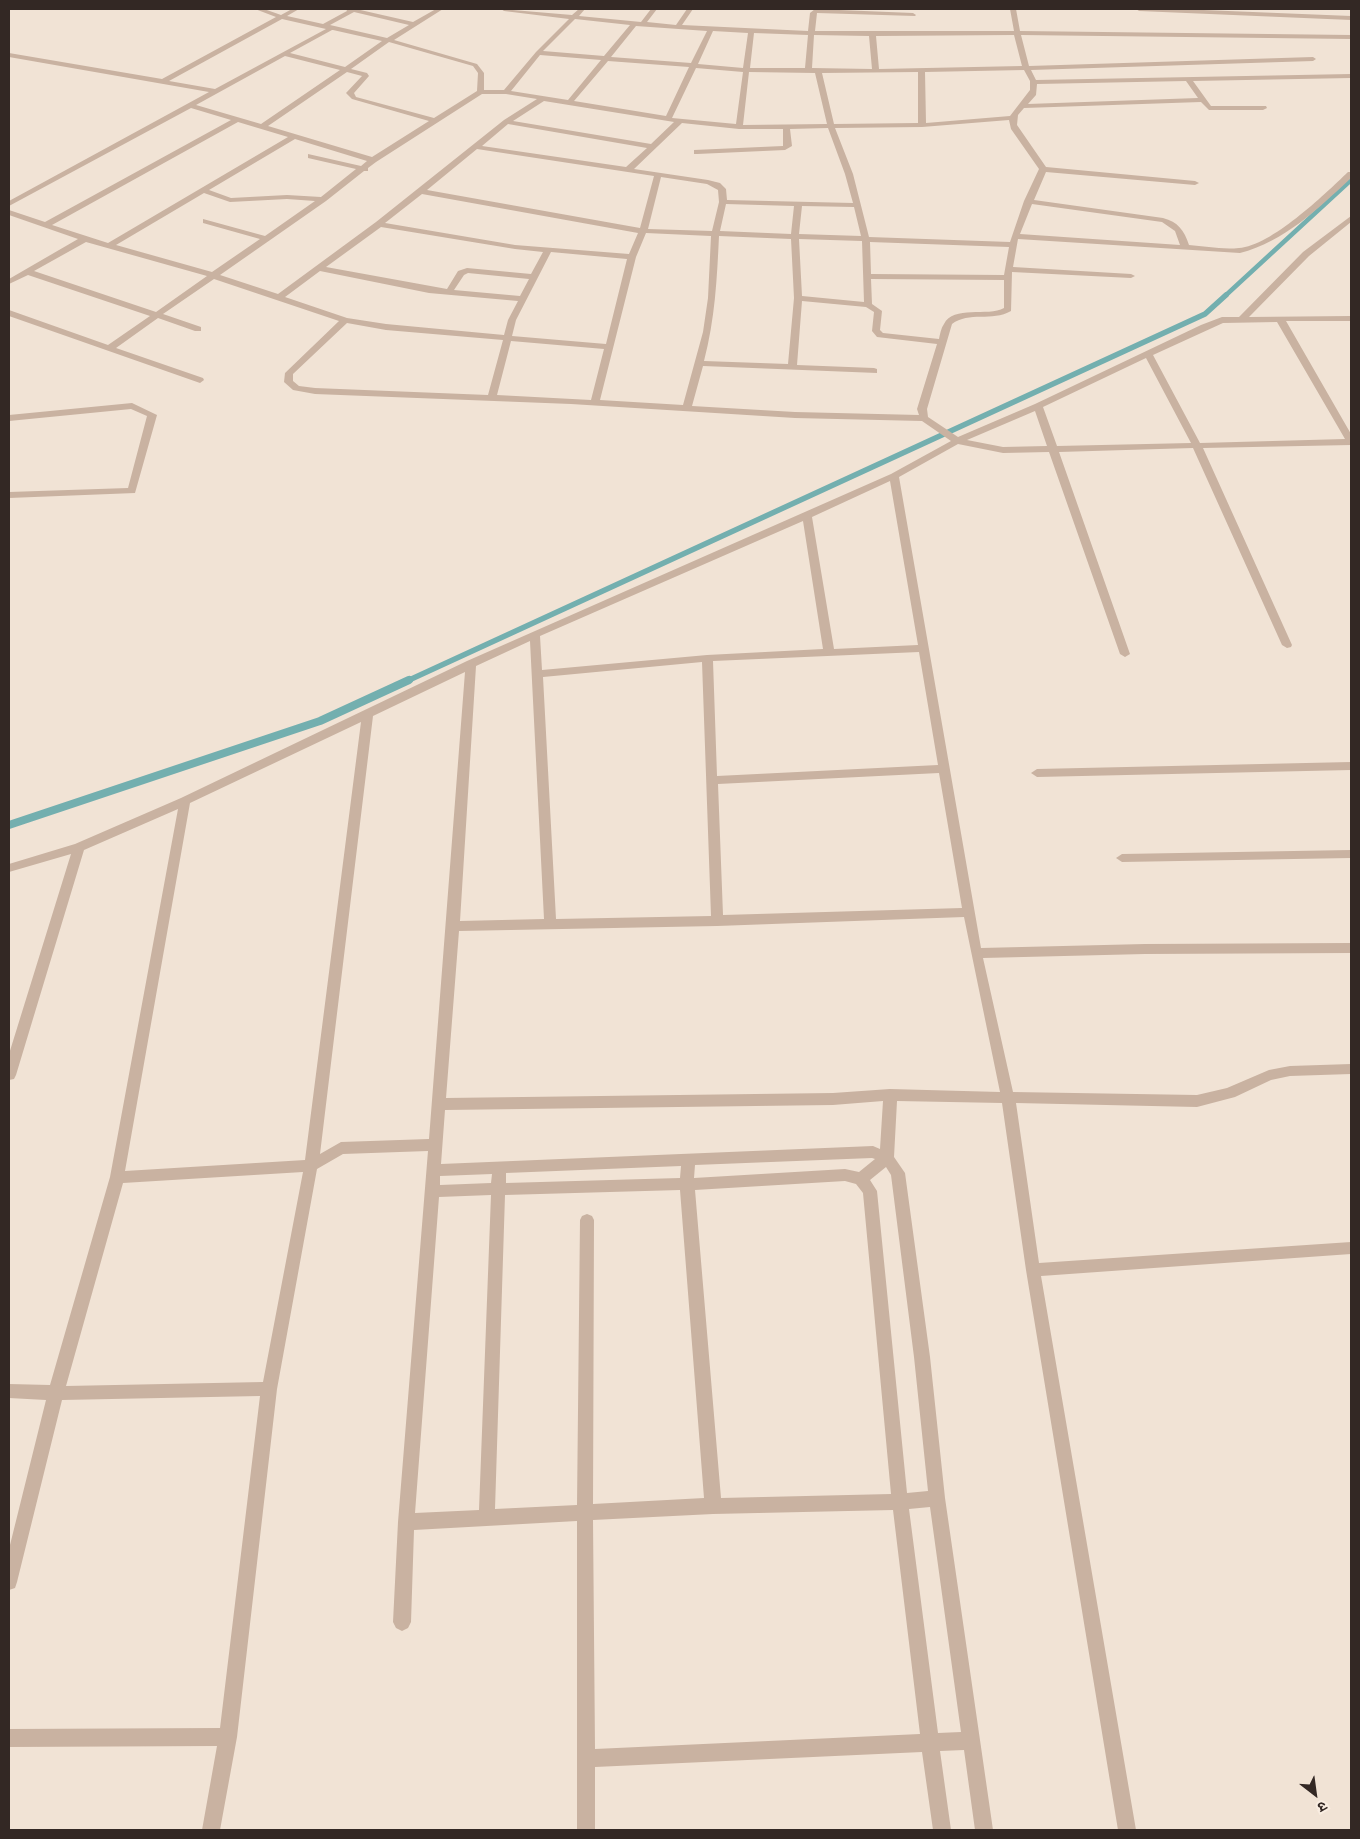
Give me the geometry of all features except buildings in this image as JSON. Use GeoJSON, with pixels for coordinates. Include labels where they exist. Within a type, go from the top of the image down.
{"type":"FeatureCollection","features":[{"type":"Feature","properties":{"kind":"street"},"geometry":{"type":"LineString","coordinates":[[258,9],[281,17],[326,28],[388,40],[475,65],[481,72],[480,92]]}},
{"type":"Feature","properties":{"kind":"street"},"geometry":{"type":"LineString","coordinates":[[164,81],[296,9]]}},
{"type":"Feature","properties":{"kind":"street"},"geometry":{"type":"LineString","coordinates":[[9,204],[284,54],[326,28],[351,9],[413,24]]}},
{"type":"Feature","properties":{"kind":"street"},"geometry":{"type":"LineString","coordinates":[[262,127],[388,40],[440,9]]}},
{"type":"Feature","properties":{"kind":"street"},"geometry":{"type":"LineString","coordinates":[[504,9],[639,24],[809,35],[872,34],[928,36],[1018,33],[1351,37]]}},
{"type":"Feature","properties":{"kind":"street"},"geometry":{"type":"LineString","coordinates":[[506,92],[538,53],[582,9]]}},
{"type":"Feature","properties":{"kind":"street"},"geometry":{"type":"LineString","coordinates":[[570,102],[654,9]]}},
{"type":"Feature","properties":{"kind":"street"},"geometry":{"type":"LineString","coordinates":[[678,27],[690,9]]}},
{"type":"Feature","properties":{"kind":"street"},"geometry":{"type":"LineString","coordinates":[[926,420],[922,409],[948,323],[952,318],[963,314],[997,314],[1008,309],[1008,274],[1015,236],[1028,201],[1043,169],[1038,157],[1013,126],[1013,118],[1030,98],[1034,90],[1033,82],[1026,66],[1013,9]]}},
{"type":"Feature","properties":{"kind":"street"},"geometry":{"type":"LineString","coordinates":[[1139,9],[1351,18]]}},
{"type":"Feature","properties":{"kind":"street"},"geometry":{"type":"LineString","coordinates":[[862,19],[866,10]]}},
{"type":"Feature","properties":{"kind":"street"},"geometry":{"type":"LineString","coordinates":[[808,70],[809,35],[815,11],[866,10],[914,15]]}},
{"type":"Feature","properties":{"kind":"street"},"geometry":{"type":"LineString","coordinates":[[855,34],[858,27]]}},
{"type":"Feature","properties":{"kind":"street"},"geometry":{"type":"LineString","coordinates":[[668,119],[711,29]]}},
{"type":"Feature","properties":{"kind":"street"},"geometry":{"type":"LineString","coordinates":[[739,126],[748,70],[751,32]]}},
{"type":"Feature","properties":{"kind":"street"},"geometry":{"type":"LineString","coordinates":[[872,34],[876,70]]}},
{"type":"Feature","properties":{"kind":"street"},"geometry":{"type":"LineString","coordinates":[[1299,36],[1304,43]]}},
{"type":"Feature","properties":{"kind":"street"},"geometry":{"type":"LineString","coordinates":[[1308,51],[1323,76]]}},
{"type":"Feature","properties":{"kind":"street"},"geometry":{"type":"LineString","coordinates":[[538,53],[694,68],[748,70],[1139,66],[1313,59]]}},
{"type":"Feature","properties":{"kind":"street"},"geometry":{"type":"LineString","coordinates":[[284,54],[362,72],[366,76],[350,93],[354,98],[434,120]]}},
{"type":"Feature","properties":{"kind":"street"},"geometry":{"type":"LineString","coordinates":[[9,56],[216,91]]}},
{"type":"Feature","properties":{"kind":"street"},"geometry":{"type":"LineString","coordinates":[[921,69],[922,126]]}},
{"type":"Feature","properties":{"kind":"street"},"geometry":{"type":"LineString","coordinates":[[818,70],[831,126],[849,174],[866,239],[868,305]]}},
{"type":"Feature","properties":{"kind":"street"},"geometry":{"type":"LineString","coordinates":[[1033,82],[1351,76]]}},
{"type":"Feature","properties":{"kind":"street"},"geometry":{"type":"LineString","coordinates":[[1188,79],[1204,106],[1215,110],[1263,108]]}},
{"type":"Feature","properties":{"kind":"street"},"geometry":{"type":"LineString","coordinates":[[108,349],[323,199],[373,160],[480,92],[506,92],[680,121],[739,126],[922,126],[1013,118]]}},
{"type":"Feature","properties":{"kind":"street"},"geometry":{"type":"LineString","coordinates":[[278,298],[379,224],[507,122],[542,99]]}},
{"type":"Feature","properties":{"kind":"street"},"geometry":{"type":"LineString","coordinates":[[1022,106],[1201,100]]}},
{"type":"Feature","properties":{"kind":"street"},"geometry":{"type":"LineString","coordinates":[[190,105],[373,160]]}},
{"type":"Feature","properties":{"kind":"street"},"geometry":{"type":"LineString","coordinates":[[46,225],[237,120]]}},
{"type":"Feature","properties":{"kind":"street"},"geometry":{"type":"LineString","coordinates":[[627,171],[680,121]]}},
{"type":"Feature","properties":{"kind":"street"},"geometry":{"type":"LineString","coordinates":[[507,122],[653,147]]}},
{"type":"Feature","properties":{"kind":"street"},"geometry":{"type":"LineString","coordinates":[[697,152],[786,148],[788,146],[786,126]]}},
{"type":"Feature","properties":{"kind":"street"},"geometry":{"type":"LineString","coordinates":[[109,246],[293,136]]}},
{"type":"Feature","properties":{"kind":"street"},"geometry":{"type":"LineString","coordinates":[[476,147],[717,184],[722,189],[723,202],[715,234],[712,298],[700,363],[687,409]]}},
{"type":"Feature","properties":{"kind":"street"},"geometry":{"type":"LineString","coordinates":[[311,156],[365,168]]}},
{"type":"Feature","properties":{"kind":"street"},"geometry":{"type":"LineString","coordinates":[[1043,169],[1195,182]]}},
{"type":"Feature","properties":{"kind":"street"},"geometry":{"type":"LineString","coordinates":[[1015,236],[1240,251],[1252,249],[1312,210],[1351,174]]}},
{"type":"Feature","properties":{"kind":"street"},"geometry":{"type":"LineString","coordinates":[[595,403],[607,347],[632,257],[643,231],[658,176]]}},
{"type":"Feature","properties":{"kind":"street"},"geometry":{"type":"LineString","coordinates":[[202,190],[230,200],[287,197],[323,199]]}},
{"type":"Feature","properties":{"kind":"street"},"geometry":{"type":"LineString","coordinates":[[420,191],[643,231],[1013,245]]}},
{"type":"Feature","properties":{"kind":"street"},"geometry":{"type":"LineString","coordinates":[[1028,201],[1163,220],[1174,224],[1181,230],[1186,247]]}},
{"type":"Feature","properties":{"kind":"street"},"geometry":{"type":"LineString","coordinates":[[723,202],[856,205]]}},
{"type":"Feature","properties":{"kind":"street"},"geometry":{"type":"LineString","coordinates":[[792,366],[798,298],[795,236],[798,203]]}},
{"type":"Feature","properties":{"kind":"street"},"geometry":{"type":"LineString","coordinates":[[9,212],[84,238],[212,276],[345,320],[386,327],[607,347]]}},
{"type":"Feature","properties":{"kind":"street"},"geometry":{"type":"LineString","coordinates":[[1243,318],[1306,254],[1351,218]]}},
{"type":"Feature","properties":{"kind":"street"},"geometry":{"type":"LineString","coordinates":[[206,221],[265,238]]}},
{"type":"Feature","properties":{"kind":"street"},"geometry":{"type":"LineString","coordinates":[[379,224],[516,247],[632,257]]}},
{"type":"Feature","properties":{"kind":"street"},"geometry":{"type":"LineString","coordinates":[[9,282],[84,238]]}},
{"type":"Feature","properties":{"kind":"street"},"geometry":{"type":"LineString","coordinates":[[492,398],[507,339],[522,299],[548,250]]}},
{"type":"Feature","properties":{"kind":"street"},"geometry":{"type":"LineString","coordinates":[[319,268],[449,292],[522,299]]}},
{"type":"Feature","properties":{"kind":"street"},"geometry":{"type":"LineString","coordinates":[[449,292],[461,273],[467,270],[534,277]]}},
{"type":"Feature","properties":{"kind":"street"},"geometry":{"type":"LineString","coordinates":[[28,272],[198,329]]}},
{"type":"Feature","properties":{"kind":"street"},"geometry":{"type":"LineString","coordinates":[[867,276],[1008,274],[1131,276]]}},
{"type":"Feature","properties":{"kind":"street"},"geometry":{"type":"LineString","coordinates":[[798,298],[868,305],[878,311],[876,331],[880,335],[942,342]]}},
{"type":"Feature","properties":{"kind":"street"},"geometry":{"type":"LineString","coordinates":[[9,313],[200,380]]}},
{"type":"Feature","properties":{"kind":"street"},"geometry":{"type":"LineString","coordinates":[[9,868],[79,847],[185,801],[535,634],[807,516],[894,476],[957,441],[1038,406],[1213,324],[1243,318],[1351,318]]}},
{"type":"Feature","properties":{"kind":"street"},"geometry":{"type":"LineString","coordinates":[[345,320],[289,374],[288,382],[296,388],[315,391],[926,420],[957,441],[1003,450],[1351,442],[1280,319]]}},
{"type":"Feature","properties":{"kind":"street"},"geometry":{"type":"LineString","coordinates":[[1148,354],[1197,446],[1286,644]]}},
{"type":"Feature","properties":{"kind":"street"},"geometry":{"type":"LineString","coordinates":[[700,363],[874,371]]}},
{"type":"Feature","properties":{"kind":"street"},"geometry":{"type":"LineString","coordinates":[[9,418],[132,406],[152,415],[132,492],[9,495]]}},
{"type":"Feature","properties":{"kind":"street"},"geometry":{"type":"LineString","coordinates":[[1038,406],[1125,654]]}},
{"type":"Feature","properties":{"kind":"street"},"geometry":{"type":"LineString","coordinates":[[894,476],[922,648],[976,953],[1008,1098],[1033,1270],[1127,1830]]}},
{"type":"Feature","properties":{"kind":"street"},"geometry":{"type":"LineString","coordinates":[[807,516],[829,652]]}},
{"type":"Feature","properties":{"kind":"street"},"geometry":{"type":"LineString","coordinates":[[535,634],[550,924]]}},
{"type":"Feature","properties":{"kind":"street"},"geometry":{"type":"LineString","coordinates":[[537,674],[707,658],[922,648]]}},
{"type":"Feature","properties":{"kind":"street"},"geometry":{"type":"LineString","coordinates":[[707,658],[717,920]]}},
{"type":"Feature","properties":{"kind":"street"},"geometry":{"type":"LineString","coordinates":[[402,1622],[406,1522],[453,926],[471,664]]}},
{"type":"Feature","properties":{"kind":"street"},"geometry":{"type":"LineString","coordinates":[[211,1830],[228,1737],[269,1389],[311,1166],[366,716]]}},
{"type":"Feature","properties":{"kind":"street"},"geometry":{"type":"LineString","coordinates":[[1037,773],[1351,766]]}},
{"type":"Feature","properties":{"kind":"street"},"geometry":{"type":"LineString","coordinates":[[711,780],[944,769]]}},
{"type":"Feature","properties":{"kind":"street"},"geometry":{"type":"LineString","coordinates":[[9,1582],[56,1393],[118,1177],[185,801]]}},
{"type":"Feature","properties":{"kind":"street"},"geometry":{"type":"LineString","coordinates":[[9,1074],[79,847]]}},
{"type":"Feature","properties":{"kind":"street"},"geometry":{"type":"LineString","coordinates":[[1122,858],[1351,854]]}},
{"type":"Feature","properties":{"kind":"street"},"geometry":{"type":"LineString","coordinates":[[453,926],[969,912]]}},
{"type":"Feature","properties":{"kind":"street"},"geometry":{"type":"LineString","coordinates":[[976,953],[1145,949],[1351,948]]}},
{"type":"Feature","properties":{"kind":"street"},"geometry":{"type":"LineString","coordinates":[[439,1104],[833,1099],[890,1095],[1197,1101],[1230,1093],[1269,1075],[1290,1071],[1351,1069]]}},
{"type":"Feature","properties":{"kind":"street"},"geometry":{"type":"LineString","coordinates":[[861,1179],[887,1158],[890,1095]]}},
{"type":"Feature","properties":{"kind":"street"},"geometry":{"type":"LineString","coordinates":[[118,1177],[311,1166],[340,1148],[436,1144]]}},
{"type":"Feature","properties":{"kind":"street"},"geometry":{"type":"LineString","coordinates":[[434,1170],[873,1152],[887,1158],[898,1173],[922,1357],[937,1498],[984,1830]]}},
{"type":"Feature","properties":{"kind":"street"},"geometry":{"type":"LineString","coordinates":[[688,1160],[688,1184],[713,1506]]}},
{"type":"Feature","properties":{"kind":"street"},"geometry":{"type":"LineString","coordinates":[[487,1518],[499,1167]]}},
{"type":"Feature","properties":{"kind":"street"},"geometry":{"type":"LineString","coordinates":[[432,1191],[688,1184],[845,1175],[861,1179],[870,1192],[900,1502],[942,1830]]}},
{"type":"Feature","properties":{"kind":"street"},"geometry":{"type":"LineString","coordinates":[[586,1830],[585,1512],[587,1220]]}},
{"type":"Feature","properties":{"kind":"street"},"geometry":{"type":"LineString","coordinates":[[1033,1270],[1351,1248]]}},
{"type":"Feature","properties":{"kind":"street"},"geometry":{"type":"LineString","coordinates":[[9,1391],[56,1393],[269,1389]]}},
{"type":"Feature","properties":{"kind":"street"},"geometry":{"type":"LineString","coordinates":[[406,1522],[713,1506],[900,1502],[937,1498]]}},
{"type":"Feature","properties":{"kind":"street"},"geometry":{"type":"LineString","coordinates":[[9,1738],[228,1737]]}},
{"type":"Feature","properties":{"kind":"street"},"geometry":{"type":"LineString","coordinates":[[586,1758],[971,1740]]}},
{"type":"Feature","properties":{"kind":"waterway"},"geometry":{"type":"LineString","coordinates":[[1225,296],[1351,180]]}},
{"type":"Feature","properties":{"kind":"waterway"},"geometry":{"type":"LineString","coordinates":[[407,681],[1205,314],[1226,295]]}},
{"type":"Feature","properties":{"kind":"waterway"},"geometry":{"type":"LineString","coordinates":[[9,825],[320,721],[409,680]]}}]}
